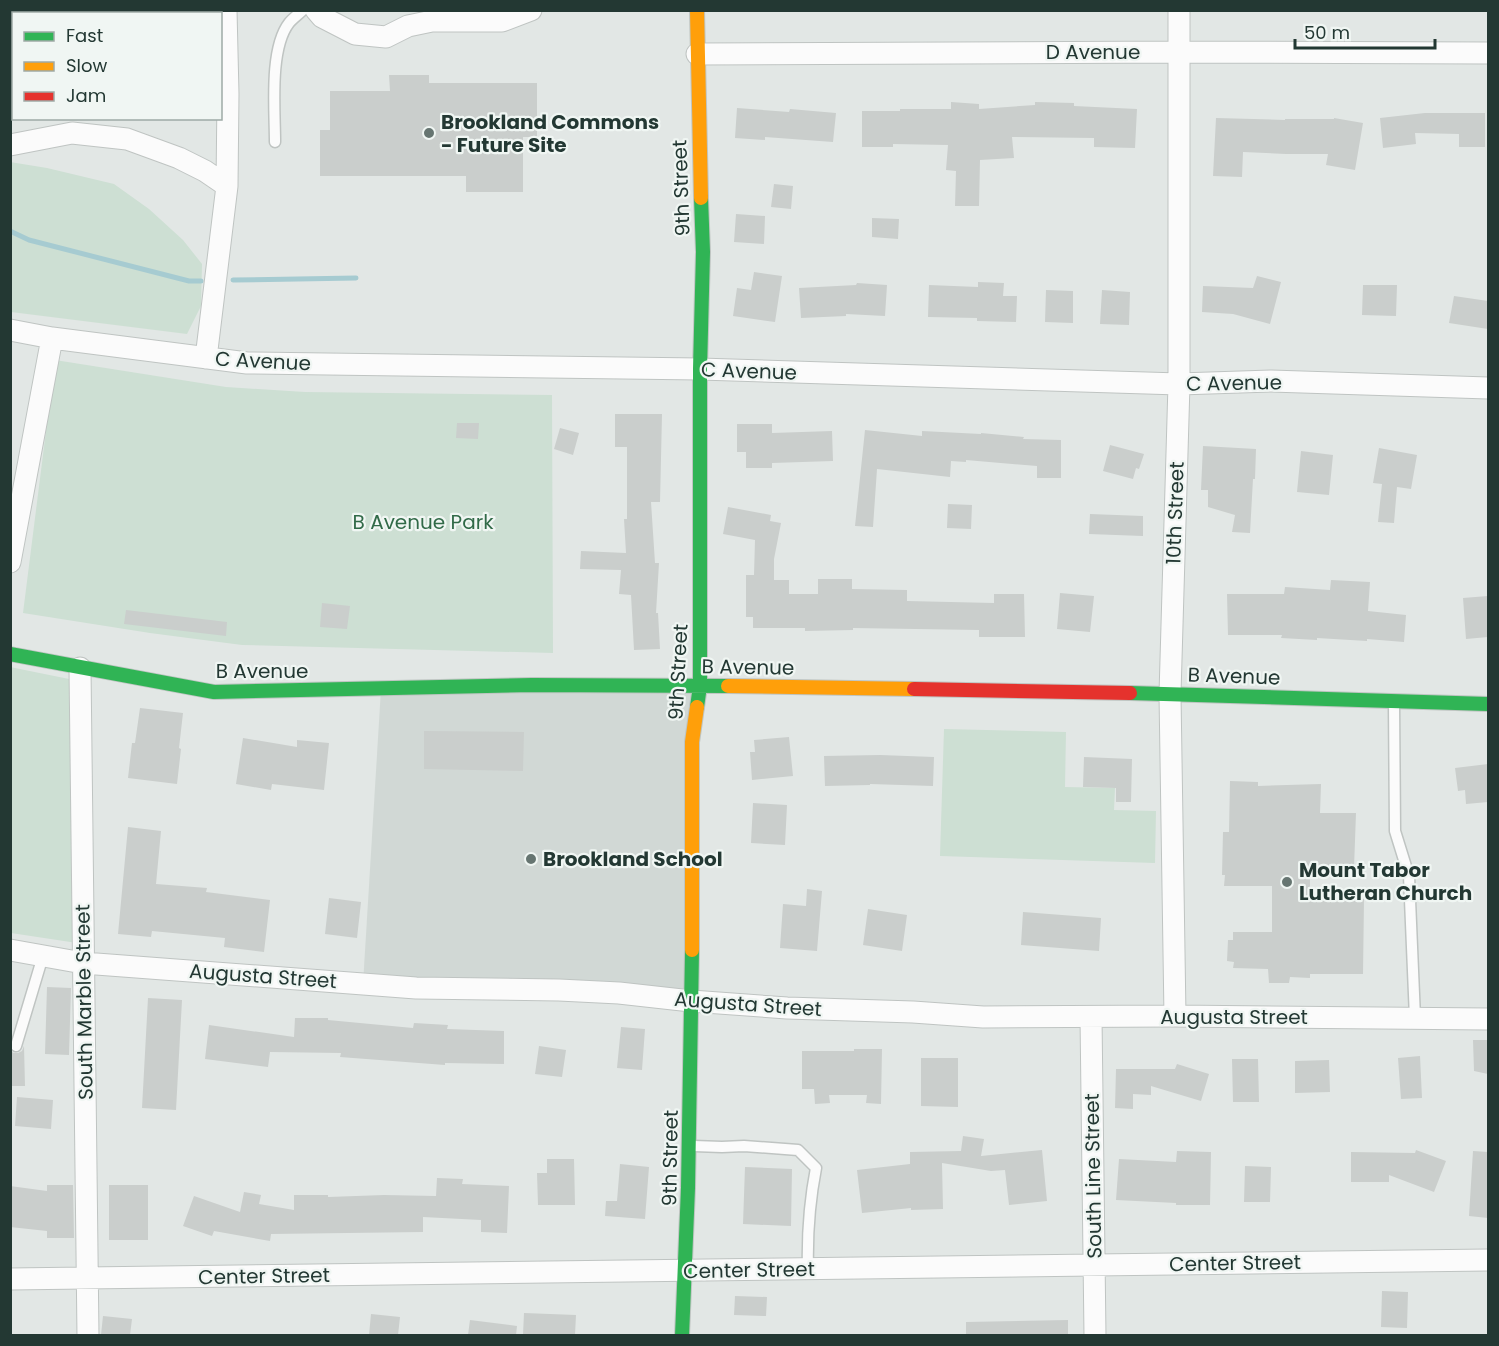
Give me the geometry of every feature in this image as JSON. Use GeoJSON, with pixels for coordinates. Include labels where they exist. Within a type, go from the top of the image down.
{"type":"FeatureCollection","features":[{"type":"Feature","properties":{"kind":"street"},"geometry":{"type":"LineString","coordinates":[[206,358],[227,186],[226,10]]}},
{"type":"Feature","properties":{"kind":"street"},"geometry":{"type":"LineString","coordinates":[[316,10],[322,17],[355,34],[386,37],[408,26],[432,21],[502,21],[531,10]]}},
{"type":"Feature","properties":{"kind":"street","name":"9th Street"},"geometry":{"type":"LineString","coordinates":[[682,1335],[690,1145],[692,742],[700,686],[700,369],[703,252],[697,10]]}},
{"type":"Feature","properties":{"kind":"street","name":"10th Street"},"geometry":{"type":"LineString","coordinates":[[1175,1016],[1170,694],[1179,384],[1179,10]]}},
{"type":"Feature","properties":{"kind":"street","name":"D Avenue"},"geometry":{"type":"LineString","coordinates":[[697,54],[1488,53]]}},
{"type":"Feature","properties":{"kind":"street"},"geometry":{"type":"LineString","coordinates":[[10,146],[72,134],[127,139],[179,158],[227,186]]}},
{"type":"Feature","properties":{"kind":"street","name":"C Avenue"},"geometry":{"type":"LineString","coordinates":[[10,330],[52,338],[247,363],[700,369],[1179,384],[1271,381],[1488,388]]}},
{"type":"Feature","properties":{"kind":"street"},"geometry":{"type":"LineString","coordinates":[[10,562],[52,338]]}},
{"type":"Feature","properties":{"kind":"street","name":"B Avenue"},"geometry":{"type":"LineString","coordinates":[[10,654],[214,692],[532,685],[700,686],[1170,694],[1488,704]]}},
{"type":"Feature","properties":{"kind":"street","name":"South Marble Street"},"geometry":{"type":"LineString","coordinates":[[80,668],[88,1335]]}},
{"type":"Feature","properties":{"kind":"street","name":"Augusta Street"},"geometry":{"type":"LineString","coordinates":[[10,950],[83,963],[416,988],[619,993],[787,1008],[983,1017],[1488,1019]]}},
{"type":"Feature","properties":{"kind":"street","name":"South Line Street"},"geometry":{"type":"LineString","coordinates":[[1091,1017],[1095,1335]]}},
{"type":"Feature","properties":{"kind":"street","name":"Center Street"},"geometry":{"type":"LineString","coordinates":[[10,1279],[1488,1260]]}},
{"type":"Feature","properties":{"kind":"lane"},"geometry":{"type":"LineString","coordinates":[[275,142],[275,74],[280,41],[289,22],[303,10]]}},
{"type":"Feature","properties":{"kind":"lane"},"geometry":{"type":"LineString","coordinates":[[1394,701],[1395,831],[1409,876],[1415,1018]]}},
{"type":"Feature","properties":{"kind":"lane"},"geometry":{"type":"LineString","coordinates":[[16,1046],[43,956]]}},
{"type":"Feature","properties":{"kind":"lane"},"geometry":{"type":"LineString","coordinates":[[690,1145],[798,1150],[816,1168],[807,1230],[808,1269]]}},
{"type":"Feature","properties":{"kind":"shaded area","name":"Brookland School"},"geometry":{"type":"Polygon","coordinates":[[[700,686],[691,1001],[363,984],[381,689],[700,686]]]}},
{"type":"Feature","properties":{"kind":"green space"},"geometry":{"type":"Polygon","coordinates":[[[10,162],[114,184],[149,209],[183,240],[202,264],[201,306],[187,334],[11,312],[10,162]]]}},
{"type":"Feature","properties":{"kind":"green space","name":"B Avenue Park"},"geometry":{"type":"Polygon","coordinates":[[[55,360],[226,387],[305,392],[552,395],[553,653],[242,645],[23,613],[55,360]]]}},
{"type":"Feature","properties":{"kind":"green space"},"geometry":{"type":"Polygon","coordinates":[[[10,667],[74,680],[77,943],[11,933],[10,667]]]}},
{"type":"Feature","properties":{"kind":"green space"},"geometry":{"type":"Polygon","coordinates":[[[944,729],[1066,732],[1065,787],[1115,788],[1114,810],[1156,811],[1155,863],[940,856],[944,729]]]}},
{"type":"Feature","properties":{"kind":"building","name":"Brookland Commons - Future Site"},"geometry":{"type":"Polygon","coordinates":[[[389,75],[429,75],[429,83],[537,83],[537,137],[523,137],[523,192],[466,192],[466,176],[320,176],[320,130],[330,130],[330,91],[390,91],[389,75]]]}},
{"type":"Feature","properties":{"kind":"building"},"geometry":{"type":"Polygon","coordinates":[[[951,102],[979,104],[979,109],[1035,105],[1035,102],[1137,109],[1135,148],[1094,147],[1094,138],[1012,137],[1014,158],[980,160],[979,206],[955,206],[956,171],[946,170],[948,145],[893,144],[893,147],[862,147],[862,111],[951,109],[951,102]]]}},
{"type":"Feature","properties":{"kind":"building"},"geometry":{"type":"Polygon","coordinates":[[[737,108],[836,113],[833,142],[765,137],[765,140],[735,138],[737,108]]]}},
{"type":"Feature","properties":{"kind":"building"},"geometry":{"type":"Polygon","coordinates":[[[1425,113],[1485,113],[1485,147],[1459,147],[1459,134],[1415,133],[1416,144],[1383,148],[1380,118],[1425,113]]]}},
{"type":"Feature","properties":{"kind":"building"},"geometry":{"type":"Polygon","coordinates":[[[1216,118],[1285,120],[1334,118],[1363,123],[1355,170],[1326,165],[1328,154],[1243,152],[1242,177],[1213,176],[1216,118]]]}},
{"type":"Feature","properties":{"kind":"building"},"geometry":{"type":"Polygon","coordinates":[[[774,184],[793,186],[791,209],[771,207],[774,184]]]}},
{"type":"Feature","properties":{"kind":"building"},"geometry":{"type":"Polygon","coordinates":[[[736,214],[765,216],[764,244],[734,242],[736,214]]]}},
{"type":"Feature","properties":{"kind":"building"},"geometry":{"type":"Polygon","coordinates":[[[872,218],[899,219],[898,239],[872,237],[872,218]]]}},
{"type":"Feature","properties":{"kind":"building"},"geometry":{"type":"Polygon","coordinates":[[[754,272],[782,276],[775,322],[733,316],[737,288],[751,290],[754,272]]]}},
{"type":"Feature","properties":{"kind":"building"},"geometry":{"type":"Polygon","coordinates":[[[1257,276],[1281,282],[1270,324],[1233,314],[1202,312],[1203,286],[1253,288],[1257,276]]]}},
{"type":"Feature","properties":{"kind":"building"},"geometry":{"type":"Polygon","coordinates":[[[978,282],[1004,283],[1003,296],[1017,296],[1016,322],[928,317],[929,285],[978,287],[978,282]]]}},
{"type":"Feature","properties":{"kind":"building"},"geometry":{"type":"Polygon","coordinates":[[[857,283],[887,285],[885,316],[846,314],[846,316],[801,318],[799,288],[856,285],[857,283]]]}},
{"type":"Feature","properties":{"kind":"building"},"geometry":{"type":"Polygon","coordinates":[[[1363,285],[1397,285],[1396,316],[1362,315],[1363,285]]]}},
{"type":"Feature","properties":{"kind":"building"},"geometry":{"type":"Polygon","coordinates":[[[1046,290],[1073,291],[1073,323],[1045,322],[1046,290]]]}},
{"type":"Feature","properties":{"kind":"building"},"geometry":{"type":"Polygon","coordinates":[[[1102,290],[1130,292],[1129,325],[1100,324],[1102,290]]]}},
{"type":"Feature","properties":{"kind":"building"},"geometry":{"type":"Polygon","coordinates":[[[1454,296],[1488,301],[1488,329],[1449,323],[1454,296]]]}},
{"type":"Feature","properties":{"kind":"building"},"geometry":{"type":"Polygon","coordinates":[[[615,414],[662,414],[660,502],[651,502],[655,563],[659,563],[656,613],[658,613],[660,649],[634,650],[631,595],[619,594],[621,570],[580,569],[581,551],[626,553],[624,519],[627,519],[627,447],[615,447],[615,414]]]}},
{"type":"Feature","properties":{"kind":"building"},"geometry":{"type":"Polygon","coordinates":[[[457,423],[479,423],[478,439],[456,438],[457,423]]]}},
{"type":"Feature","properties":{"kind":"building"},"geometry":{"type":"Polygon","coordinates":[[[737,424],[772,424],[772,433],[832,431],[833,461],[772,463],[772,468],[746,468],[746,452],[737,452],[737,424]]]}},
{"type":"Feature","properties":{"kind":"building"},"geometry":{"type":"Polygon","coordinates":[[[560,428],[579,433],[573,455],[554,449],[560,428]]]}},
{"type":"Feature","properties":{"kind":"building"},"geometry":{"type":"Polygon","coordinates":[[[865,430],[922,436],[922,431],[981,433],[1024,437],[1023,439],[1061,440],[1061,478],[1037,478],[1037,466],[966,460],[966,462],[951,461],[950,477],[877,469],[873,527],[855,526],[865,430]]]}},
{"type":"Feature","properties":{"kind":"building"},"geometry":{"type":"Polygon","coordinates":[[[1110,445],[1144,454],[1133,479],[1103,471],[1110,445]]]}},
{"type":"Feature","properties":{"kind":"building"},"geometry":{"type":"Polygon","coordinates":[[[1203,446],[1256,449],[1250,533],[1232,532],[1235,515],[1208,507],[1208,490],[1201,490],[1203,446]]]}},
{"type":"Feature","properties":{"kind":"building"},"geometry":{"type":"Polygon","coordinates":[[[1379,448],[1417,455],[1411,489],[1397,487],[1394,523],[1378,522],[1382,484],[1373,483],[1379,448]]]}},
{"type":"Feature","properties":{"kind":"building"},"geometry":{"type":"Polygon","coordinates":[[[1301,451],[1333,455],[1329,495],[1297,492],[1301,451]]]}},
{"type":"Feature","properties":{"kind":"building"},"geometry":{"type":"Polygon","coordinates":[[[948,504],[972,505],[971,529],[947,528],[948,504]]]}},
{"type":"Feature","properties":{"kind":"building"},"geometry":{"type":"Polygon","coordinates":[[[728,507],[771,515],[770,521],[781,523],[774,559],[774,580],[789,580],[789,594],[818,594],[818,579],[852,579],[852,589],[907,590],[907,601],[994,603],[994,594],[1024,594],[1025,637],[979,637],[979,630],[853,628],[853,630],[805,631],[805,628],[753,628],[753,617],[746,617],[746,575],[754,575],[755,540],[723,534],[728,507]]]}},
{"type":"Feature","properties":{"kind":"building"},"geometry":{"type":"Polygon","coordinates":[[[1090,514],[1143,516],[1143,536],[1089,534],[1090,514]]]}},
{"type":"Feature","properties":{"kind":"building"},"geometry":{"type":"Polygon","coordinates":[[[1331,580],[1370,582],[1368,611],[1406,615],[1404,642],[1281,638],[1282,635],[1228,635],[1227,594],[1284,594],[1285,587],[1330,590],[1331,580]]]}},
{"type":"Feature","properties":{"kind":"building"},"geometry":{"type":"Polygon","coordinates":[[[1060,593],[1094,596],[1090,632],[1057,629],[1060,593]]]}},
{"type":"Feature","properties":{"kind":"building"},"geometry":{"type":"Polygon","coordinates":[[[1488,596],[1488,637],[1466,639],[1463,598],[1488,596]]]}},
{"type":"Feature","properties":{"kind":"building"},"geometry":{"type":"Polygon","coordinates":[[[322,603],[350,606],[347,629],[320,627],[322,603]]]}},
{"type":"Feature","properties":{"kind":"building"},"geometry":{"type":"Polygon","coordinates":[[[126,610],[227,622],[226,636],[124,624],[126,610]]]}},
{"type":"Feature","properties":{"kind":"building"},"geometry":{"type":"Polygon","coordinates":[[[140,708],[183,713],[177,784],[128,778],[132,743],[135,743],[140,708]]]}},
{"type":"Feature","properties":{"kind":"building"},"geometry":{"type":"Polygon","coordinates":[[[424,731],[524,732],[523,771],[424,769],[424,731]]]}},
{"type":"Feature","properties":{"kind":"building"},"geometry":{"type":"Polygon","coordinates":[[[789,737],[793,776],[752,780],[750,752],[755,752],[754,740],[789,737]]]}},
{"type":"Feature","properties":{"kind":"building"},"geometry":{"type":"Polygon","coordinates":[[[243,738],[297,747],[297,740],[329,743],[324,790],[272,784],[271,790],[236,784],[243,738]]]}},
{"type":"Feature","properties":{"kind":"building"},"geometry":{"type":"Polygon","coordinates":[[[824,756],[934,757],[933,786],[870,784],[825,786],[824,756]]]}},
{"type":"Feature","properties":{"kind":"building"},"geometry":{"type":"Polygon","coordinates":[[[1084,757],[1132,759],[1131,802],[1116,802],[1116,788],[1083,787],[1084,757]]]}},
{"type":"Feature","properties":{"kind":"building"},"geometry":{"type":"Polygon","coordinates":[[[1488,764],[1488,802],[1466,804],[1465,790],[1458,791],[1455,768],[1488,764]]]}},
{"type":"Feature","properties":{"kind":"building","name":"Mount Tabor Lutheran Church"},"geometry":{"type":"Polygon","coordinates":[[[1230,781],[1258,782],[1258,786],[1321,784],[1320,813],[1356,813],[1354,868],[1310,868],[1310,899],[1364,899],[1363,974],[1310,974],[1310,978],[1290,977],[1289,983],[1269,983],[1268,969],[1233,968],[1234,962],[1227,961],[1228,940],[1233,940],[1233,932],[1272,932],[1272,886],[1224,886],[1223,832],[1229,832],[1230,781]]]}},
{"type":"Feature","properties":{"kind":"building"},"geometry":{"type":"Polygon","coordinates":[[[753,803],[787,805],[785,845],[751,843],[753,803]]]}},
{"type":"Feature","properties":{"kind":"building"},"geometry":{"type":"Polygon","coordinates":[[[128,827],[161,831],[156,884],[207,888],[206,892],[270,900],[264,952],[224,947],[225,938],[152,931],[151,937],[118,934],[128,827]]]}},
{"type":"Feature","properties":{"kind":"building"},"geometry":{"type":"Polygon","coordinates":[[[807,889],[822,891],[817,951],[780,948],[783,904],[806,906],[807,889]]]}},
{"type":"Feature","properties":{"kind":"building"},"geometry":{"type":"Polygon","coordinates":[[[329,898],[361,902],[357,938],[325,934],[329,898]]]}},
{"type":"Feature","properties":{"kind":"building"},"geometry":{"type":"Polygon","coordinates":[[[868,909],[907,915],[902,951],[863,945],[868,909]]]}},
{"type":"Feature","properties":{"kind":"building"},"geometry":{"type":"Polygon","coordinates":[[[1023,912],[1101,918],[1099,951],[1021,945],[1023,912]]]}},
{"type":"Feature","properties":{"kind":"building"},"geometry":{"type":"Polygon","coordinates":[[[47,987],[71,988],[69,1055],[45,1054],[47,987]]]}},
{"type":"Feature","properties":{"kind":"building"},"geometry":{"type":"Polygon","coordinates":[[[148,998],[182,1000],[176,1110],[142,1108],[148,998]]]}},
{"type":"Feature","properties":{"kind":"building"},"geometry":{"type":"Polygon","coordinates":[[[295,1018],[328,1018],[328,1020],[413,1028],[414,1023],[448,1025],[447,1029],[504,1031],[504,1064],[445,1063],[445,1065],[340,1057],[341,1053],[270,1052],[268,1067],[205,1059],[209,1025],[294,1037],[295,1018]]]}},
{"type":"Feature","properties":{"kind":"building"},"geometry":{"type":"Polygon","coordinates":[[[621,1027],[645,1029],[642,1070],[617,1068],[621,1027]]]}},
{"type":"Feature","properties":{"kind":"building"},"geometry":{"type":"Polygon","coordinates":[[[1473,1040],[1488,1040],[1488,1074],[1474,1071],[1473,1040]]]}},
{"type":"Feature","properties":{"kind":"building"},"geometry":{"type":"Polygon","coordinates":[[[24,1046],[25,1086],[10,1086],[10,1051],[18,1053],[24,1046]]]}},
{"type":"Feature","properties":{"kind":"building"},"geometry":{"type":"Polygon","coordinates":[[[539,1046],[566,1050],[562,1077],[535,1074],[539,1046]]]}},
{"type":"Feature","properties":{"kind":"building"},"geometry":{"type":"Polygon","coordinates":[[[854,1049],[882,1049],[881,1104],[866,1103],[867,1095],[829,1095],[830,1103],[815,1104],[814,1089],[802,1089],[802,1051],[854,1051],[854,1049]]]}},
{"type":"Feature","properties":{"kind":"building"},"geometry":{"type":"Polygon","coordinates":[[[1420,1056],[1422,1098],[1401,1099],[1398,1058],[1420,1056]]]}},
{"type":"Feature","properties":{"kind":"building"},"geometry":{"type":"Polygon","coordinates":[[[921,1058],[958,1058],[958,1107],[921,1106],[921,1058]]]}},
{"type":"Feature","properties":{"kind":"building"},"geometry":{"type":"Polygon","coordinates":[[[1232,1059],[1258,1059],[1259,1102],[1233,1102],[1232,1059]]]}},
{"type":"Feature","properties":{"kind":"building"},"geometry":{"type":"Polygon","coordinates":[[[1329,1060],[1330,1092],[1295,1093],[1295,1061],[1329,1060]]]}},
{"type":"Feature","properties":{"kind":"building"},"geometry":{"type":"Polygon","coordinates":[[[1177,1064],[1209,1074],[1201,1101],[1151,1086],[1151,1095],[1133,1094],[1133,1109],[1115,1108],[1116,1069],[1175,1069],[1177,1064]]]}},
{"type":"Feature","properties":{"kind":"building"},"geometry":{"type":"Polygon","coordinates":[[[17,1097],[53,1100],[51,1129],[15,1126],[17,1097]]]}},
{"type":"Feature","properties":{"kind":"building"},"geometry":{"type":"Polygon","coordinates":[[[963,1136],[984,1139],[981,1156],[1042,1150],[1047,1201],[1009,1205],[1005,1170],[991,1171],[942,1163],[943,1209],[911,1210],[911,1208],[862,1213],[857,1170],[910,1164],[910,1152],[961,1151],[963,1136]]]}},
{"type":"Feature","properties":{"kind":"building"},"geometry":{"type":"Polygon","coordinates":[[[1416,1150],[1446,1161],[1434,1192],[1389,1175],[1389,1182],[1351,1182],[1351,1152],[1415,1153],[1416,1150]]]}},
{"type":"Feature","properties":{"kind":"building"},"geometry":{"type":"Polygon","coordinates":[[[1177,1151],[1211,1152],[1210,1205],[1176,1205],[1176,1203],[1116,1200],[1119,1159],[1176,1162],[1177,1151]]]}},
{"type":"Feature","properties":{"kind":"building"},"geometry":{"type":"Polygon","coordinates":[[[1473,1151],[1488,1152],[1488,1218],[1469,1216],[1473,1151]]]}},
{"type":"Feature","properties":{"kind":"building"},"geometry":{"type":"Polygon","coordinates":[[[547,1159],[574,1159],[575,1205],[538,1205],[537,1173],[547,1173],[547,1159]]]}},
{"type":"Feature","properties":{"kind":"building"},"geometry":{"type":"Polygon","coordinates":[[[620,1164],[649,1167],[645,1219],[605,1216],[606,1201],[617,1201],[620,1164]]]}},
{"type":"Feature","properties":{"kind":"building"},"geometry":{"type":"Polygon","coordinates":[[[1245,1166],[1271,1167],[1270,1202],[1244,1202],[1245,1166]]]}},
{"type":"Feature","properties":{"kind":"building"},"geometry":{"type":"Polygon","coordinates":[[[745,1167],[792,1169],[791,1226],[743,1224],[745,1167]]]}},
{"type":"Feature","properties":{"kind":"building"},"geometry":{"type":"Polygon","coordinates":[[[437,1178],[463,1179],[462,1184],[509,1186],[507,1233],[481,1232],[481,1220],[423,1217],[423,1232],[271,1234],[270,1241],[214,1231],[212,1236],[183,1226],[194,1196],[240,1212],[244,1192],[261,1195],[259,1204],[294,1210],[294,1195],[436,1196],[437,1178]]]}},
{"type":"Feature","properties":{"kind":"building"},"geometry":{"type":"Polygon","coordinates":[[[47,1185],[73,1185],[74,1238],[47,1238],[47,1231],[10,1227],[10,1186],[47,1191],[47,1185]]]}},
{"type":"Feature","properties":{"kind":"building"},"geometry":{"type":"Polygon","coordinates":[[[109,1185],[148,1185],[148,1240],[109,1240],[109,1185]]]}},
{"type":"Feature","properties":{"kind":"building"},"geometry":{"type":"Polygon","coordinates":[[[1382,1291],[1408,1292],[1407,1328],[1381,1327],[1382,1291]]]}},
{"type":"Feature","properties":{"kind":"building"},"geometry":{"type":"Polygon","coordinates":[[[735,1296],[767,1297],[766,1316],[734,1315],[735,1296]]]}},
{"type":"Feature","properties":{"kind":"building"},"geometry":{"type":"Polygon","coordinates":[[[524,1313],[576,1315],[575,1335],[523,1335],[524,1313]]]}},
{"type":"Feature","properties":{"kind":"building"},"geometry":{"type":"Polygon","coordinates":[[[371,1314],[400,1317],[398,1335],[369,1335],[371,1314]]]}},
{"type":"Feature","properties":{"kind":"building"},"geometry":{"type":"Polygon","coordinates":[[[103,1316],[132,1319],[130,1335],[101,1335],[103,1316]]]}},
{"type":"Feature","properties":{"kind":"building"},"geometry":{"type":"Polygon","coordinates":[[[470,1320],[517,1326],[516,1335],[468,1335],[470,1320]]]}},
{"type":"Feature","properties":{"kind":"building"},"geometry":{"type":"Polygon","coordinates":[[[1068,1320],[1068,1335],[966,1335],[966,1322],[1068,1320]]]}},
{"type":"Feature","properties":{"kind":"waterway"},"geometry":{"type":"LineString","coordinates":[[10,231],[29,240],[189,281],[201,281]]}},
{"type":"Feature","properties":{"kind":"waterway"},"geometry":{"type":"LineString","coordinates":[[233,280],[356,278]]}},
{"type":"Feature","properties":{"kind":"traffic: fast"},"geometry":{"type":"LineString","coordinates":[[697,707],[700,686],[700,369],[703,252],[701,198]]}},
{"type":"Feature","properties":{"kind":"traffic: fast"},"geometry":{"type":"LineString","coordinates":[[10,654],[214,692],[532,685],[728,686]]}},
{"type":"Feature","properties":{"kind":"traffic: fast"},"geometry":{"type":"LineString","coordinates":[[1130,693],[1488,704]]}},
{"type":"Feature","properties":{"kind":"traffic: fast"},"geometry":{"type":"LineString","coordinates":[[682,1336],[688,1188],[692,950]]}},
{"type":"Feature","properties":{"kind":"traffic: slow"},"geometry":{"type":"LineString","coordinates":[[697,10],[701,198]]}},
{"type":"Feature","properties":{"kind":"traffic: slow"},"geometry":{"type":"LineString","coordinates":[[728,686],[914,689]]}},
{"type":"Feature","properties":{"kind":"traffic: slow"},"geometry":{"type":"LineString","coordinates":[[692,950],[692,742],[697,707]]}},
{"type":"Feature","properties":{"kind":"traffic: jam"},"geometry":{"type":"LineString","coordinates":[[914,689],[1130,693]]}},
{"type":"Feature","properties":{"kind":"place","name":"Brookland Commons - Future Site"},"geometry":{"type":"Point","coordinates":[429,133]}},
{"type":"Feature","properties":{"kind":"place","name":"Brookland School"},"geometry":{"type":"Point","coordinates":[531,859]}},
{"type":"Feature","properties":{"kind":"place","name":"Mount Tabor Lutheran Church"},"geometry":{"type":"Point","coordinates":[1287,882]}}]}
